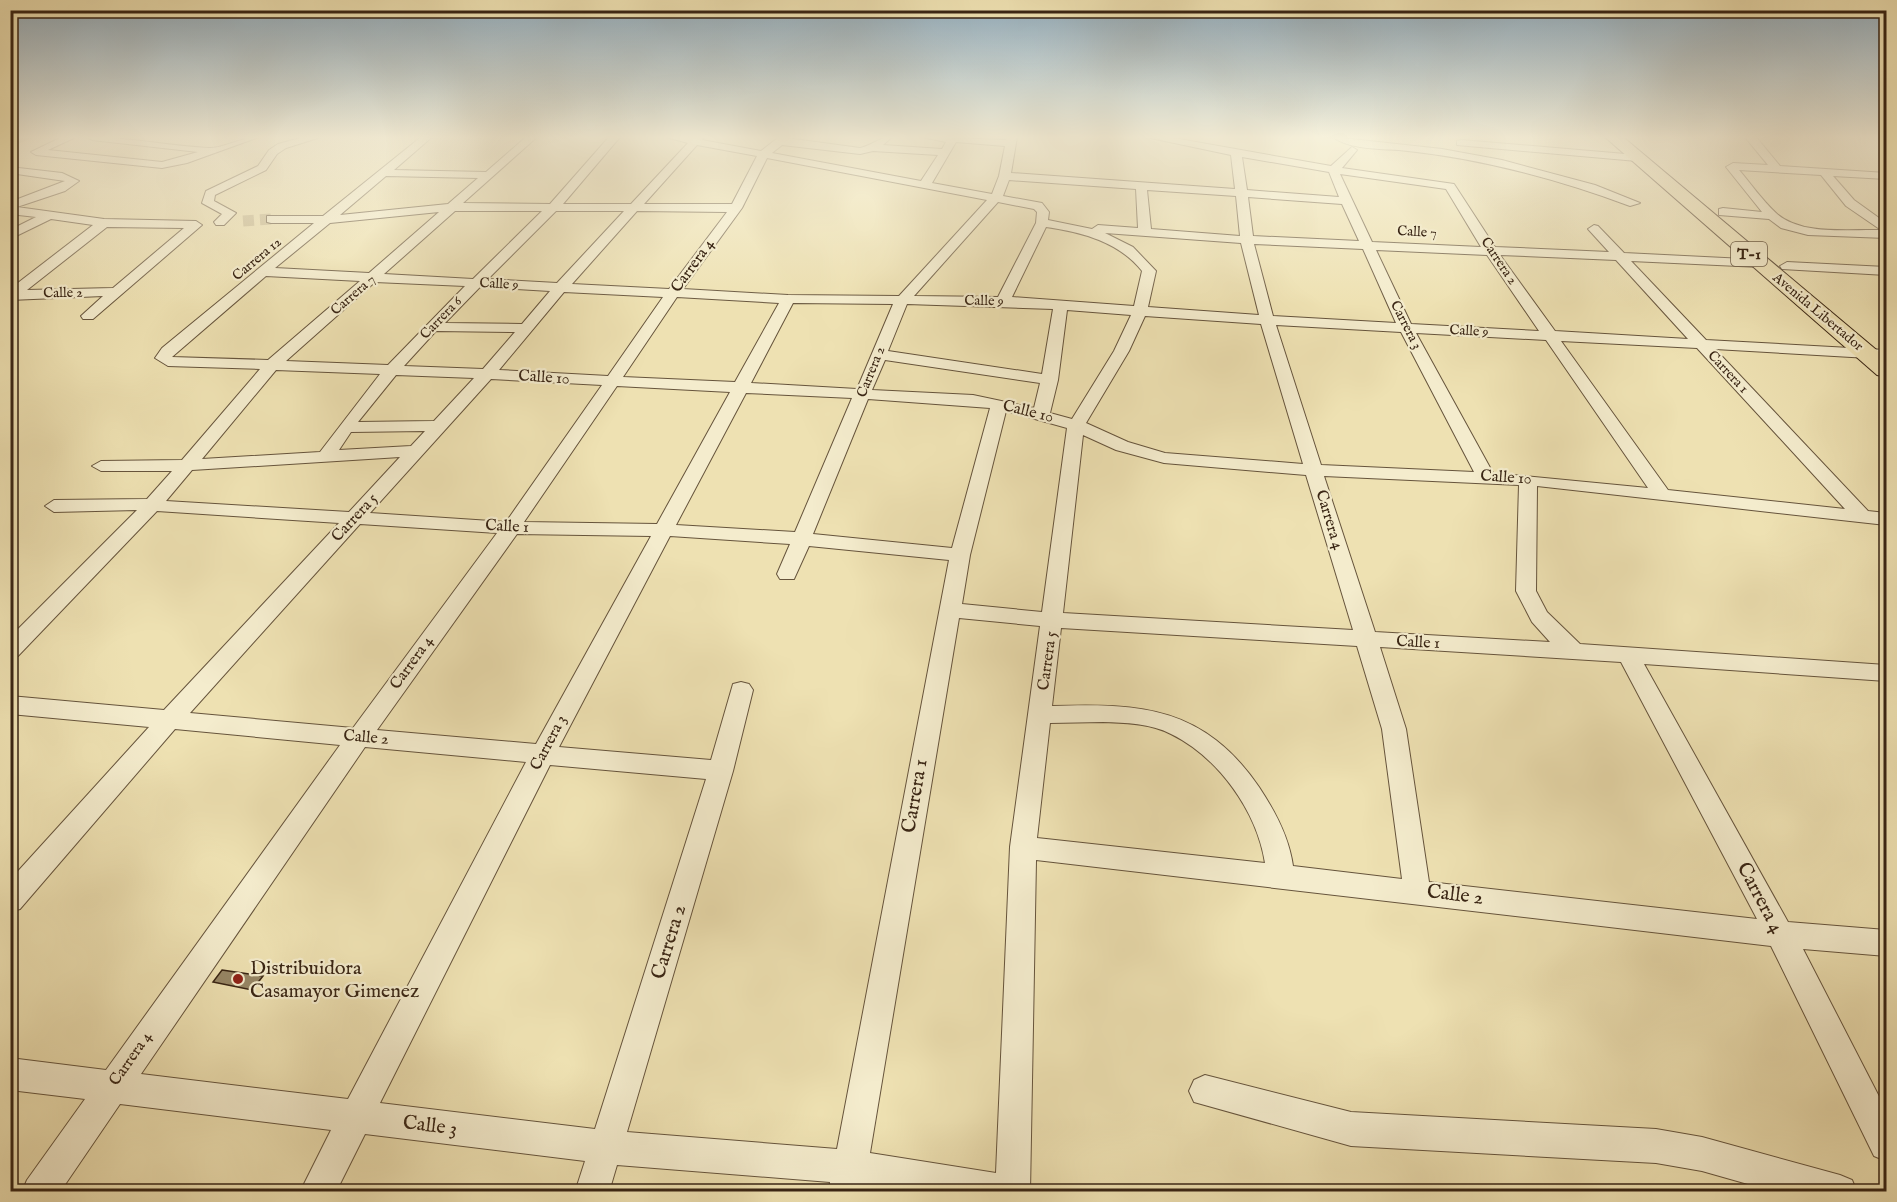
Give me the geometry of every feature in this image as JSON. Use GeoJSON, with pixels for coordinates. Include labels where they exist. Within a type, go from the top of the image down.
{"type":"FeatureCollection","features":[{"type":"Feature","properties":{"kind":"main road","name":"Avenida Libertador"},"geometry":{"type":"LineString","coordinates":[[1678,193],[1760,263],[1882,359]]}},
{"type":"Feature","properties":{"kind":"main road","name":"Avenida Libertador"},"geometry":{"type":"LineString","coordinates":[[1700,193],[1787,266],[1882,359]]}},
{"type":"Feature","properties":{"kind":"street"},"geometry":{"type":"LineString","coordinates":[[10,208],[49,193]]}},
{"type":"Feature","properties":{"kind":"street"},"geometry":{"type":"LineString","coordinates":[[210,193],[207,203],[230,213],[220,222]]}},
{"type":"Feature","properties":{"kind":"street","name":"Carrera 12"},"geometry":{"type":"LineString","coordinates":[[163,358],[167,351],[360,193]]}},
{"type":"Feature","properties":{"kind":"street","name":"Carrera 7"},"geometry":{"type":"LineString","coordinates":[[186,465],[272,365],[471,193]]}},
{"type":"Feature","properties":{"kind":"street","name":"Carrera 6"},"geometry":{"type":"LineString","coordinates":[[326,456],[391,371],[565,193]]}},
{"type":"Feature","properties":{"kind":"street","name":"Carrera 5"},"geometry":{"type":"LineString","coordinates":[[10,900],[169,720],[440,426],[561,287],[648,193]]}},
{"type":"Feature","properties":{"kind":"street","name":"Carrera 4"},"geometry":{"type":"LineString","coordinates":[[39,1191],[359,737],[511,528],[673,293],[746,193]]}},
{"type":"Feature","properties":{"kind":"street"},"geometry":{"type":"LineString","coordinates":[[980,193],[1038,206],[1043,212],[1042,222],[1003,301]]}},
{"type":"Feature","properties":{"kind":"street"},"geometry":{"type":"LineString","coordinates":[[1141,193],[1144,234]]}},
{"type":"Feature","properties":{"kind":"street"},"geometry":{"type":"LineString","coordinates":[[1231,193],[1346,201]]}},
{"type":"Feature","properties":{"kind":"street","name":"Carrera 3"},"geometry":{"type":"LineString","coordinates":[[1343,193],[1365,245],[1406,328],[1486,477]]}},
{"type":"Feature","properties":{"kind":"street","name":"Carrera 2"},"geometry":{"type":"LineString","coordinates":[[1455,193],[1490,250],[1553,336],[1662,494]]}},
{"type":"Feature","properties":{"kind":"street"},"geometry":{"type":"LineString","coordinates":[[1605,193],[1634,203]]}},
{"type":"Feature","properties":{"kind":"street"},"geometry":{"type":"LineString","coordinates":[[1753,193],[1781,227],[1803,240],[1869,247]]}},
{"type":"Feature","properties":{"kind":"street"},"geometry":{"type":"LineString","coordinates":[[1842,193],[1850,203],[1887,228]]}},
{"type":"Feature","properties":{"kind":"street","name":"Carrera 4"},"geometry":{"type":"LineString","coordinates":[[1243,194],[1247,240],[1267,320],[1394,729],[1417,891]]}},
{"type":"Feature","properties":{"kind":"street"},"geometry":{"type":"LineString","coordinates":[[10,195],[25,201]]}},
{"type":"Feature","properties":{"kind":"street","name":"Carrera 2"},"geometry":{"type":"LineString","coordinates":[[787,574],[878,354],[902,302],[997,196]]}},
{"type":"Feature","properties":{"kind":"street"},"geometry":{"type":"LineString","coordinates":[[271,219],[326,220],[455,207],[736,208]]}},
{"type":"Feature","properties":{"kind":"street"},"geometry":{"type":"LineString","coordinates":[[10,208],[104,223],[196,225],[243,221]]}},
{"type":"Feature","properties":{"kind":"street"},"geometry":{"type":"LineString","coordinates":[[1723,212],[1774,219],[1808,231],[1887,234]]}},
{"type":"Feature","properties":{"kind":"street"},"geometry":{"type":"LineString","coordinates":[[10,235],[50,215]]}},
{"type":"Feature","properties":{"kind":"street","name":"Carrera 5"},"geometry":{"type":"LineString","coordinates":[[1013,1191],[1023,847],[1054,620],[1076,425],[1099,391],[1141,311],[1149,271],[1143,261],[1121,246],[1074,226],[1042,222]]}},
{"type":"Feature","properties":{"kind":"street"},"geometry":{"type":"LineString","coordinates":[[11,295],[104,223]]}},
{"type":"Feature","properties":{"kind":"street"},"geometry":{"type":"LineString","coordinates":[[88,316],[196,225]]}},
{"type":"Feature","properties":{"kind":"street","name":"Calle 7"},"geometry":{"type":"LineString","coordinates":[[1074,226],[1144,234],[1247,240],[1760,263]]}},
{"type":"Feature","properties":{"kind":"street","name":"Carrera 1"},"geometry":{"type":"LineString","coordinates":[[1594,229],[1862,516]]}},
{"type":"Feature","properties":{"kind":"street"},"geometry":{"type":"LineString","coordinates":[[1787,266],[1887,272]]}},
{"type":"Feature","properties":{"kind":"street","name":"Calle 9"},"geometry":{"type":"LineString","coordinates":[[266,272],[788,299],[902,302],[1003,301],[1267,320],[1702,344],[1882,359]]}},
{"type":"Feature","properties":{"kind":"street","name":"Calle 2"},"geometry":{"type":"LineString","coordinates":[[11,295],[115,292]]}},
{"type":"Feature","properties":{"kind":"street","name":"Carrera 3"},"geometry":{"type":"LineString","coordinates":[[317,1191],[543,754],[788,299]]}},
{"type":"Feature","properties":{"kind":"street"},"geometry":{"type":"LineString","coordinates":[[1041,414],[1050,380],[1061,305]]}},
{"type":"Feature","properties":{"kind":"street"},"geometry":{"type":"LineString","coordinates":[[432,327],[526,328]]}},
{"type":"Feature","properties":{"kind":"street"},"geometry":{"type":"LineString","coordinates":[[878,354],[1050,380]]}},
{"type":"Feature","properties":{"kind":"street"},"geometry":{"type":"LineString","coordinates":[[1714,357],[1882,359]]}},
{"type":"Feature","properties":{"kind":"street","name":"Calle 10"},"geometry":{"type":"LineString","coordinates":[[163,358],[168,361],[487,374],[738,390],[938,397],[999,404],[1041,414],[1076,425],[1131,450],[1164,458],[1313,470],[1528,480],[1887,519]]}},
{"type":"Feature","properties":{"kind":"street","name":"Carrera 1"},"geometry":{"type":"LineString","coordinates":[[848,1179],[949,610],[960,555],[999,404]]}},
{"type":"Feature","properties":{"kind":"street"},"geometry":{"type":"LineString","coordinates":[[346,427],[440,426]]}},
{"type":"Feature","properties":{"kind":"street"},"geometry":{"type":"LineString","coordinates":[[101,466],[186,465],[417,451]]}},
{"type":"Feature","properties":{"kind":"street"},"geometry":{"type":"LineString","coordinates":[[10,651],[151,507],[186,465]]}},
{"type":"Feature","properties":{"kind":"street"},"geometry":{"type":"LineString","coordinates":[[1528,480],[1526,591],[1538,616],[1574,651]]}},
{"type":"Feature","properties":{"kind":"street","name":"Calle 1"},"geometry":{"type":"LineString","coordinates":[[54,506],[107,504],[511,528],[664,530],[803,539],[960,555]]}},
{"type":"Feature","properties":{"kind":"street","name":"Calle 1"},"geometry":{"type":"LineString","coordinates":[[949,610],[1054,620],[1574,651],[1887,673]]}},
{"type":"Feature","properties":{"kind":"street","name":"Carrera 4"},"geometry":{"type":"LineString","coordinates":[[1628,655],[1780,934],[1887,1144]]}},
{"type":"Feature","properties":{"kind":"street","name":"Carrera 2"},"geometry":{"type":"LineString","coordinates":[[592,1191],[721,771],[741,690]]}},
{"type":"Feature","properties":{"kind":"street","name":"Calle 2"},"geometry":{"type":"LineString","coordinates":[[10,705],[721,771]]}},
{"type":"Feature","properties":{"kind":"street"},"geometry":{"type":"LineString","coordinates":[[1041,715],[1124,713],[1172,724],[1199,738],[1225,761],[1268,822],[1277,843],[1280,876]]}},
{"type":"Feature","properties":{"kind":"street","name":"Calle 2"},"geometry":{"type":"LineString","coordinates":[[1023,847],[1780,934],[1887,943]]}},
{"type":"Feature","properties":{"kind":"street","name":"Calle 3"},"geometry":{"type":"LineString","coordinates":[[10,1074],[848,1179],[1006,1191]]}},
{"type":"Feature","properties":{"kind":"street"},"geometry":{"type":"LineString","coordinates":[[1205,1091],[1351,1129],[1656,1146],[1702,1154],[1840,1191]]}},
{"type":"Feature","properties":{"kind":"building","name":"Distribuidora Casamayor Gimenez"},"geometry":{"type":"Polygon","coordinates":[[[222,970],[263,976],[252,990],[213,982],[222,970]]]}},
{"type":"Feature","properties":{"kind":"tunnel"},"geometry":{"type":"LineString","coordinates":[[243,221],[271,219]]}},
{"type":"Feature","properties":{"kind":"place","name":"Distribuidora Casamayor Gimenez"},"geometry":{"type":"Point","coordinates":[238,979]}}]}
